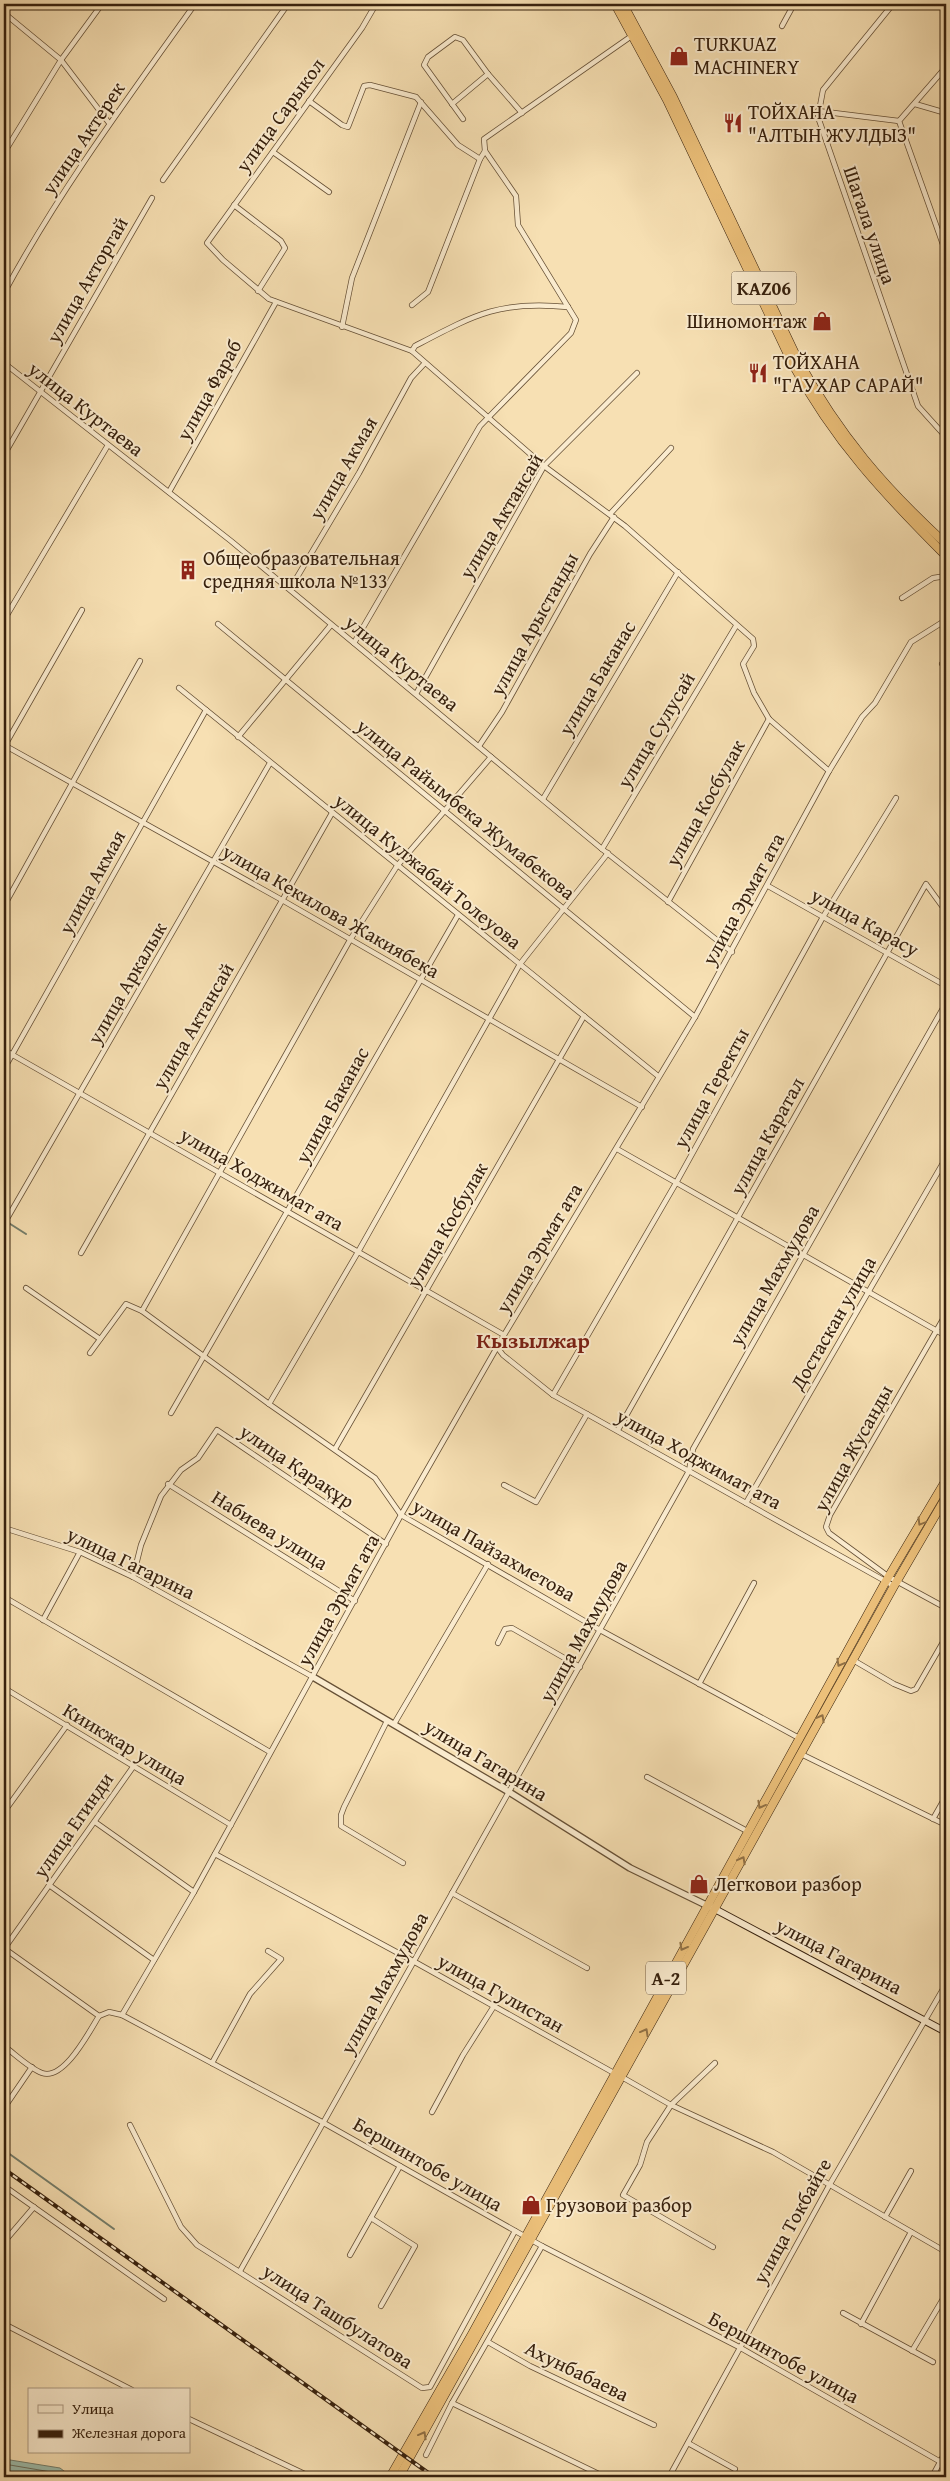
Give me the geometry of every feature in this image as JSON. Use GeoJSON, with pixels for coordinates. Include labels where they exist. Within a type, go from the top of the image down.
{"type":"FeatureCollection","features":[{"type":"Feature","properties":{"kind":"highway","name":"KАZ06"},"geometry":{"type":"LineString","coordinates":[[615,4],[634,35],[667,100],[792,363],[815,404],[869,476],[946,556]]}},
{"type":"Feature","properties":{"kind":"highway","name":"KАZ06"},"geometry":{"type":"LineString","coordinates":[[623,4],[673,97],[798,360],[820,401],[874,472],[946,544]]}},
{"type":"Feature","properties":{"kind":"highway","name":"A-2"},"geometry":{"type":"LineString","coordinates":[[399,2477],[617,2075],[706,1905],[887,1579],[946,1480]]}},
{"type":"Feature","properties":{"kind":"highway","name":"A-2"},"geometry":{"type":"LineString","coordinates":[[617,2075],[715,1909],[895,1584],[946,1497]]}},
{"type":"Feature","properties":{"kind":"highway","name":"A-2"},"geometry":{"type":"LineString","coordinates":[[390,2477],[528,2238]]}},
{"type":"Feature","properties":{"kind":"main road","name":"улица Гагарина"},"geometry":{"type":"LineString","coordinates":[[706,1905],[946,2032]]}},
{"type":"Feature","properties":{"kind":"street"},"geometry":{"type":"LineString","coordinates":[[4,153],[61,60],[102,4]]}},
{"type":"Feature","properties":{"kind":"street","name":"улица Актерек"},"geometry":{"type":"LineString","coordinates":[[4,293],[23,257],[109,123],[195,4]]}},
{"type":"Feature","properties":{"kind":"street"},"geometry":{"type":"LineString","coordinates":[[163,180],[288,4]]}},
{"type":"Feature","properties":{"kind":"street","name":"улица Сарыкол"},"geometry":{"type":"LineString","coordinates":[[258,291],[207,243],[376,4]]}},
{"type":"Feature","properties":{"kind":"street"},"geometry":{"type":"LineString","coordinates":[[782,26],[794,4]]}},
{"type":"Feature","properties":{"kind":"street","name":"Шагала улица"},"geometry":{"type":"LineString","coordinates":[[894,4],[823,90],[818,111],[820,126],[918,406],[946,437]]}},
{"type":"Feature","properties":{"kind":"street"},"geometry":{"type":"LineString","coordinates":[[4,13],[61,60],[109,123]]}},
{"type":"Feature","properties":{"kind":"street"},"geometry":{"type":"LineString","coordinates":[[354,644],[475,434],[487,417],[571,333],[576,320],[518,225],[516,196],[485,151],[484,139],[634,35]]}},
{"type":"Feature","properties":{"kind":"street"},"geometry":{"type":"LineString","coordinates":[[463,119],[424,65],[428,57],[455,38],[463,40],[488,74],[522,113]]}},
{"type":"Feature","properties":{"kind":"street"},"geometry":{"type":"LineString","coordinates":[[899,121],[946,67]]}},
{"type":"Feature","properties":{"kind":"street"},"geometry":{"type":"LineString","coordinates":[[452,104],[488,74]]}},
{"type":"Feature","properties":{"kind":"street"},"geometry":{"type":"LineString","coordinates":[[309,101],[342,125],[348,127],[364,86],[370,85],[416,97],[458,145],[480,159]]}},
{"type":"Feature","properties":{"kind":"street"},"geometry":{"type":"LineString","coordinates":[[342,327],[352,278],[420,102]]}},
{"type":"Feature","properties":{"kind":"street"},"geometry":{"type":"LineString","coordinates":[[915,104],[946,113]]}},
{"type":"Feature","properties":{"kind":"street"},"geometry":{"type":"LineString","coordinates":[[818,111],[899,121]]}},
{"type":"Feature","properties":{"kind":"street"},"geometry":{"type":"LineString","coordinates":[[899,121],[946,253]]}},
{"type":"Feature","properties":{"kind":"street"},"geometry":{"type":"LineString","coordinates":[[412,305],[428,292],[480,159],[485,151]]}},
{"type":"Feature","properties":{"kind":"street"},"geometry":{"type":"LineString","coordinates":[[272,152],[329,192]]}},
{"type":"Feature","properties":{"kind":"street","name":"улица Акторгай"},"geometry":{"type":"LineString","coordinates":[[4,455],[152,198]]}},
{"type":"Feature","properties":{"kind":"street"},"geometry":{"type":"LineString","coordinates":[[234,205],[281,242],[285,248],[258,291],[276,302],[412,351],[424,364],[544,466],[612,515],[753,639],[754,646],[743,664],[754,693],[769,719],[829,772]]}},
{"type":"Feature","properties":{"kind":"street","name":"улица Фараб"},"geometry":{"type":"LineString","coordinates":[[168,492],[276,302]]}},
{"type":"Feature","properties":{"kind":"street"},"geometry":{"type":"LineString","coordinates":[[412,351],[415,346],[472,316],[498,308],[538,304],[568,306]]}},
{"type":"Feature","properties":{"kind":"street","name":"улица Куртаева"},"geometry":{"type":"LineString","coordinates":[[4,363],[290,589],[602,849],[732,952]]}},
{"type":"Feature","properties":{"kind":"street","name":"улица Акмая"},"geometry":{"type":"LineString","coordinates":[[290,589],[359,473],[410,378],[424,364]]}},
{"type":"Feature","properties":{"kind":"street","name":"улица Актансай"},"geometry":{"type":"LineString","coordinates":[[416,694],[544,466],[637,372]]}},
{"type":"Feature","properties":{"kind":"street"},"geometry":{"type":"LineString","coordinates":[[4,620],[108,445]]}},
{"type":"Feature","properties":{"kind":"street","name":"улица Арыстанды"},"geometry":{"type":"LineString","coordinates":[[479,746],[502,712],[612,515],[671,448]]}},
{"type":"Feature","properties":{"kind":"street","name":"улица Баканас"},"geometry":{"type":"LineString","coordinates":[[543,799],[678,572]]}},
{"type":"Feature","properties":{"kind":"street"},"geometry":{"type":"LineString","coordinates":[[902,598],[933,578],[946,576]]}},
{"type":"Feature","properties":{"kind":"street"},"geometry":{"type":"LineString","coordinates":[[4,745],[82,610]]}},
{"type":"Feature","properties":{"kind":"street","name":"улица Эрмат ата"},"geometry":{"type":"LineString","coordinates":[[122,2015],[194,1892],[401,1515],[504,1335],[695,1017],[829,772],[862,717],[875,703],[911,642],[946,620]]}},
{"type":"Feature","properties":{"kind":"street","name":"улица Райымбека Жумабекова"},"geometry":{"type":"LineString","coordinates":[[218,624],[695,1017]]}},
{"type":"Feature","properties":{"kind":"street"},"geometry":{"type":"LineString","coordinates":[[238,737],[331,625]]}},
{"type":"Feature","properties":{"kind":"street","name":"улица Сулусай"},"geometry":{"type":"LineString","coordinates":[[602,849],[736,626]]}},
{"type":"Feature","properties":{"kind":"street"},"geometry":{"type":"LineString","coordinates":[[4,906],[140,661]]}},
{"type":"Feature","properties":{"kind":"street","name":"улица Кулжабай Толеуова"},"geometry":{"type":"LineString","coordinates":[[179,688],[658,1076]]}},
{"type":"Feature","properties":{"kind":"street","name":"улица Акмая"},"geometry":{"type":"LineString","coordinates":[[4,1069],[206,710]]}},
{"type":"Feature","properties":{"kind":"street","name":"улица Косбулак"},"geometry":{"type":"LineString","coordinates":[[668,902],[769,719]]}},
{"type":"Feature","properties":{"kind":"street","name":"улица Кекилова Жакиябека"},"geometry":{"type":"LineString","coordinates":[[4,745],[143,821],[642,1107]]}},
{"type":"Feature","properties":{"kind":"street"},"geometry":{"type":"LineString","coordinates":[[90,1353],[126,1304],[142,1311],[350,940],[397,866],[491,757]]}},
{"type":"Feature","properties":{"kind":"street","name":"улица Аркалык"},"geometry":{"type":"LineString","coordinates":[[8,1217],[81,1094],[270,763]]}},
{"type":"Feature","properties":{"kind":"street","name":"улица Теректы"},"geometry":{"type":"LineString","coordinates":[[553,1395],[676,1183],[823,917],[896,798]]}},
{"type":"Feature","properties":{"kind":"street","name":"улица Актансай"},"geometry":{"type":"LineString","coordinates":[[81,1253],[332,813]]}},
{"type":"Feature","properties":{"kind":"street"},"geometry":{"type":"LineString","coordinates":[[269,1404],[358,1252],[520,964],[608,853]]}},
{"type":"Feature","properties":{"kind":"street","name":"улица Каратал"},"geometry":{"type":"LineString","coordinates":[[618,1430],[926,884],[945,910]]}},
{"type":"Feature","properties":{"kind":"street","name":"улица Карасу"},"geometry":{"type":"LineString","coordinates":[[768,886],[887,951],[946,986]]}},
{"type":"Feature","properties":{"kind":"street","name":"улица Баканас"},"geometry":{"type":"LineString","coordinates":[[171,1413],[458,915]]}},
{"type":"Feature","properties":{"kind":"street","name":"улица Махмудова"},"geometry":{"type":"LineString","coordinates":[[240,2271],[322,2122],[690,1471],[693,1449],[946,1003]]}},
{"type":"Feature","properties":{"kind":"street","name":"улица Косбулак"},"geometry":{"type":"LineString","coordinates":[[336,1449],[584,1016]]}},
{"type":"Feature","properties":{"kind":"street","name":"улица Ходжимат ата"},"geometry":{"type":"LineString","coordinates":[[4,1050],[504,1335]]}},
{"type":"Feature","properties":{"kind":"street"},"geometry":{"type":"LineString","coordinates":[[617,1149],[946,1336]]}},
{"type":"Feature","properties":{"kind":"street","name":"Достаскан улица"},"geometry":{"type":"LineString","coordinates":[[746,1503],[946,1158]]}},
{"type":"Feature","properties":{"kind":"street"},"geometry":{"type":"LineString","coordinates":[[26,1288],[100,1339]]}},
{"type":"Feature","properties":{"kind":"street","name":"улица Пайзахметова"},"geometry":{"type":"LineString","coordinates":[[142,1311],[269,1404],[375,1478],[401,1515],[600,1630],[798,1738]]}},
{"type":"Feature","properties":{"kind":"street","name":"улица Жусанды"},"geometry":{"type":"LineString","coordinates":[[887,1579],[829,1533],[827,1520],[946,1314]]}},
{"type":"Feature","properties":{"kind":"street","name":"улица Ходжимат ата"},"geometry":{"type":"LineString","coordinates":[[497,1347],[504,1355],[553,1395],[895,1584],[946,1608]]}},
{"type":"Feature","properties":{"kind":"street"},"geometry":{"type":"LineString","coordinates":[[504,1485],[536,1502],[587,1414]]}},
{"type":"Feature","properties":{"kind":"street","name":"улица Қарақұр"},"geometry":{"type":"LineString","coordinates":[[168,1484],[181,1470],[198,1458],[217,1430],[386,1544]]}},
{"type":"Feature","properties":{"kind":"street"},"geometry":{"type":"LineString","coordinates":[[133,1577],[141,1545],[161,1496],[168,1484]]}},
{"type":"Feature","properties":{"kind":"street","name":"Набиева улица"},"geometry":{"type":"LineString","coordinates":[[168,1484],[355,1601]]}},
{"type":"Feature","properties":{"kind":"street","name":"улица Гагарина"},"geometry":{"type":"LineString","coordinates":[[4,1528],[80,1552],[133,1577],[394,1724],[509,1792],[630,1868],[706,1905]]}},
{"type":"Feature","properties":{"kind":"street"},"geometry":{"type":"LineString","coordinates":[[43,1620],[80,1552]]}},
{"type":"Feature","properties":{"kind":"street"},"geometry":{"type":"LineString","coordinates":[[394,1724],[488,1564]]}},
{"type":"Feature","properties":{"kind":"street"},"geometry":{"type":"LineString","coordinates":[[699,1684],[754,1583]]}},
{"type":"Feature","properties":{"kind":"street"},"geometry":{"type":"LineString","coordinates":[[4,1597],[270,1752]]}},
{"type":"Feature","properties":{"kind":"street"},"geometry":{"type":"LineString","coordinates":[[498,1643],[505,1629],[512,1628],[580,1667]]}},
{"type":"Feature","properties":{"kind":"street"},"geometry":{"type":"LineString","coordinates":[[853,1660],[894,1684],[911,1691],[916,1689],[946,1638]]}},
{"type":"Feature","properties":{"kind":"street","name":"Киикжар улица"},"geometry":{"type":"LineString","coordinates":[[4,1688],[231,1825]]}},
{"type":"Feature","properties":{"kind":"street"},"geometry":{"type":"LineString","coordinates":[[387,1721],[344,1807],[341,1815],[342,1826],[403,1863]]}},
{"type":"Feature","properties":{"kind":"street"},"geometry":{"type":"LineString","coordinates":[[4,1812],[66,1725]]}},
{"type":"Feature","properties":{"kind":"street"},"geometry":{"type":"LineString","coordinates":[[801,1754],[946,1825]]}},
{"type":"Feature","properties":{"kind":"street","name":"улица Егинди"},"geometry":{"type":"LineString","coordinates":[[4,1949],[133,1767]]}},
{"type":"Feature","properties":{"kind":"street"},"geometry":{"type":"LineString","coordinates":[[647,1778],[747,1832]]}},
{"type":"Feature","properties":{"kind":"street"},"geometry":{"type":"LineString","coordinates":[[933,1818],[946,1796]]}},
{"type":"Feature","properties":{"kind":"street"},"geometry":{"type":"LineString","coordinates":[[94,1822],[194,1892]]}},
{"type":"Feature","properties":{"kind":"street","name":"улица Гулистан"},"geometry":{"type":"LineString","coordinates":[[215,1854],[413,1961],[671,2105],[773,2152],[946,2252]]}},
{"type":"Feature","properties":{"kind":"street","name":"улица Егинди"},"geometry":{"type":"LineString","coordinates":[[49,1885],[154,1960]]}},
{"type":"Feature","properties":{"kind":"street"},"geometry":{"type":"LineString","coordinates":[[452,1893],[587,1968]]}},
{"type":"Feature","properties":{"kind":"street"},"geometry":{"type":"LineString","coordinates":[[4,1949],[99,2016]]}},
{"type":"Feature","properties":{"kind":"street"},"geometry":{"type":"LineString","coordinates":[[212,2063],[250,1994],[281,1959],[268,1951]]}},
{"type":"Feature","properties":{"kind":"street","name":"улица Токбайге"},"geometry":{"type":"LineString","coordinates":[[669,2477],[830,2184],[946,1984]]}},
{"type":"Feature","properties":{"kind":"street"},"geometry":{"type":"LineString","coordinates":[[432,2112],[463,2055],[494,2006]]}},
{"type":"Feature","properties":{"kind":"street"},"geometry":{"type":"LineString","coordinates":[[4,2046],[40,2072],[51,2074],[62,2069],[99,2016],[110,2012],[122,2015]]}},
{"type":"Feature","properties":{"kind":"street","name":"Бершинтобе улица"},"geometry":{"type":"LineString","coordinates":[[122,2015],[322,2122],[542,2246],[739,2347],[946,2465]]}},
{"type":"Feature","properties":{"kind":"street"},"geometry":{"type":"LineString","coordinates":[[713,2247],[623,2195],[640,2165],[646,2142],[671,2105],[715,2062]]}},
{"type":"Feature","properties":{"kind":"street"},"geometry":{"type":"LineString","coordinates":[[4,2108],[32,2066]]}},
{"type":"Feature","properties":{"kind":"street","name":"улица Ташбулатова"},"geometry":{"type":"LineString","coordinates":[[130,2125],[181,2227],[188,2236],[198,2245],[422,2388],[430,2387],[515,2231]]}},
{"type":"Feature","properties":{"kind":"street"},"geometry":{"type":"LineString","coordinates":[[350,2255],[400,2166]]}},
{"type":"Feature","properties":{"kind":"street"},"geometry":{"type":"LineString","coordinates":[[885,2217],[911,2171]]}},
{"type":"Feature","properties":{"kind":"street"},"geometry":{"type":"LineString","coordinates":[[4,2186],[164,2299]]}},
{"type":"Feature","properties":{"kind":"street"},"geometry":{"type":"LineString","coordinates":[[4,2242],[34,2207]]}},
{"type":"Feature","properties":{"kind":"street"},"geometry":{"type":"LineString","coordinates":[[371,2218],[415,2246],[381,2306]]}},
{"type":"Feature","properties":{"kind":"street"},"geometry":{"type":"LineString","coordinates":[[861,2324],[911,2232]]}},
{"type":"Feature","properties":{"kind":"street"},"geometry":{"type":"LineString","coordinates":[[426,2455],[452,2403],[542,2246]]}},
{"type":"Feature","properties":{"kind":"street"},"geometry":{"type":"LineString","coordinates":[[912,2351],[943,2299],[946,2299]]}},
{"type":"Feature","properties":{"kind":"street"},"geometry":{"type":"LineString","coordinates":[[843,2313],[933,2362]]}},
{"type":"Feature","properties":{"kind":"street"},"geometry":{"type":"LineString","coordinates":[[4,2324],[128,2388]]}},
{"type":"Feature","properties":{"kind":"street","name":"Ахунбабаева"},"geometry":{"type":"LineString","coordinates":[[488,2342],[530,2366],[654,2425]]}},
{"type":"Feature","properties":{"kind":"street"},"geometry":{"type":"LineString","coordinates":[[452,2403],[605,2477]]}},
{"type":"Feature","properties":{"kind":"street"},"geometry":{"type":"LineString","coordinates":[[190,2419],[311,2477]]}},
{"type":"Feature","properties":{"kind":"street"},"geometry":{"type":"LineString","coordinates":[[688,2443],[735,2469]]}},
{"type":"Feature","properties":{"kind":"street"},"geometry":{"type":"LineString","coordinates":[[932,2477],[946,2451]]}},
{"type":"Feature","properties":{"kind":"water"},"geometry":{"type":"Polygon","coordinates":[[[4,2459],[60,2468],[72,2477],[4,2477],[4,2459]]]}},
{"type":"Feature","properties":{"kind":"waterway"},"geometry":{"type":"LineString","coordinates":[[4,1220],[26,1234]]}},
{"type":"Feature","properties":{"kind":"waterway"},"geometry":{"type":"LineString","coordinates":[[4,2150],[114,2229]]}},
{"type":"Feature","properties":{"kind":"railway"},"geometry":{"type":"LineString","coordinates":[[4,2169],[434,2477]]}},
{"type":"Feature","properties":{"kind":"place","name":"TURKUAZ MACHINERY"},"geometry":{"type":"Point","coordinates":[679,56]}},
{"type":"Feature","properties":{"kind":"place","name":"ТОЙХАНА \"АЛТЫН ЖУЛДЫЗ\""},"geometry":{"type":"Point","coordinates":[733,123]}},
{"type":"Feature","properties":{"kind":"place","name":"Шиномонтаж"},"geometry":{"type":"Point","coordinates":[822,321]}},
{"type":"Feature","properties":{"kind":"place","name":"ТОЙХАНА \"ГАУХАР САРАЙ\""},"geometry":{"type":"Point","coordinates":[758,373]}},
{"type":"Feature","properties":{"kind":"place","name":"Общеобразовательная средняя школа №133"},"geometry":{"type":"Point","coordinates":[188,570]}},
{"type":"Feature","properties":{"kind":"place","name":"Легковои разбор"},"geometry":{"type":"Point","coordinates":[699,1884]}},
{"type":"Feature","properties":{"kind":"place","name":"Грузовои разбор"},"geometry":{"type":"Point","coordinates":[531,2205]}},
{"type":"Feature","properties":{"kind":"district","name":"Кызылжар"},"geometry":{"type":"Point","coordinates":[533,1340]}}]}
